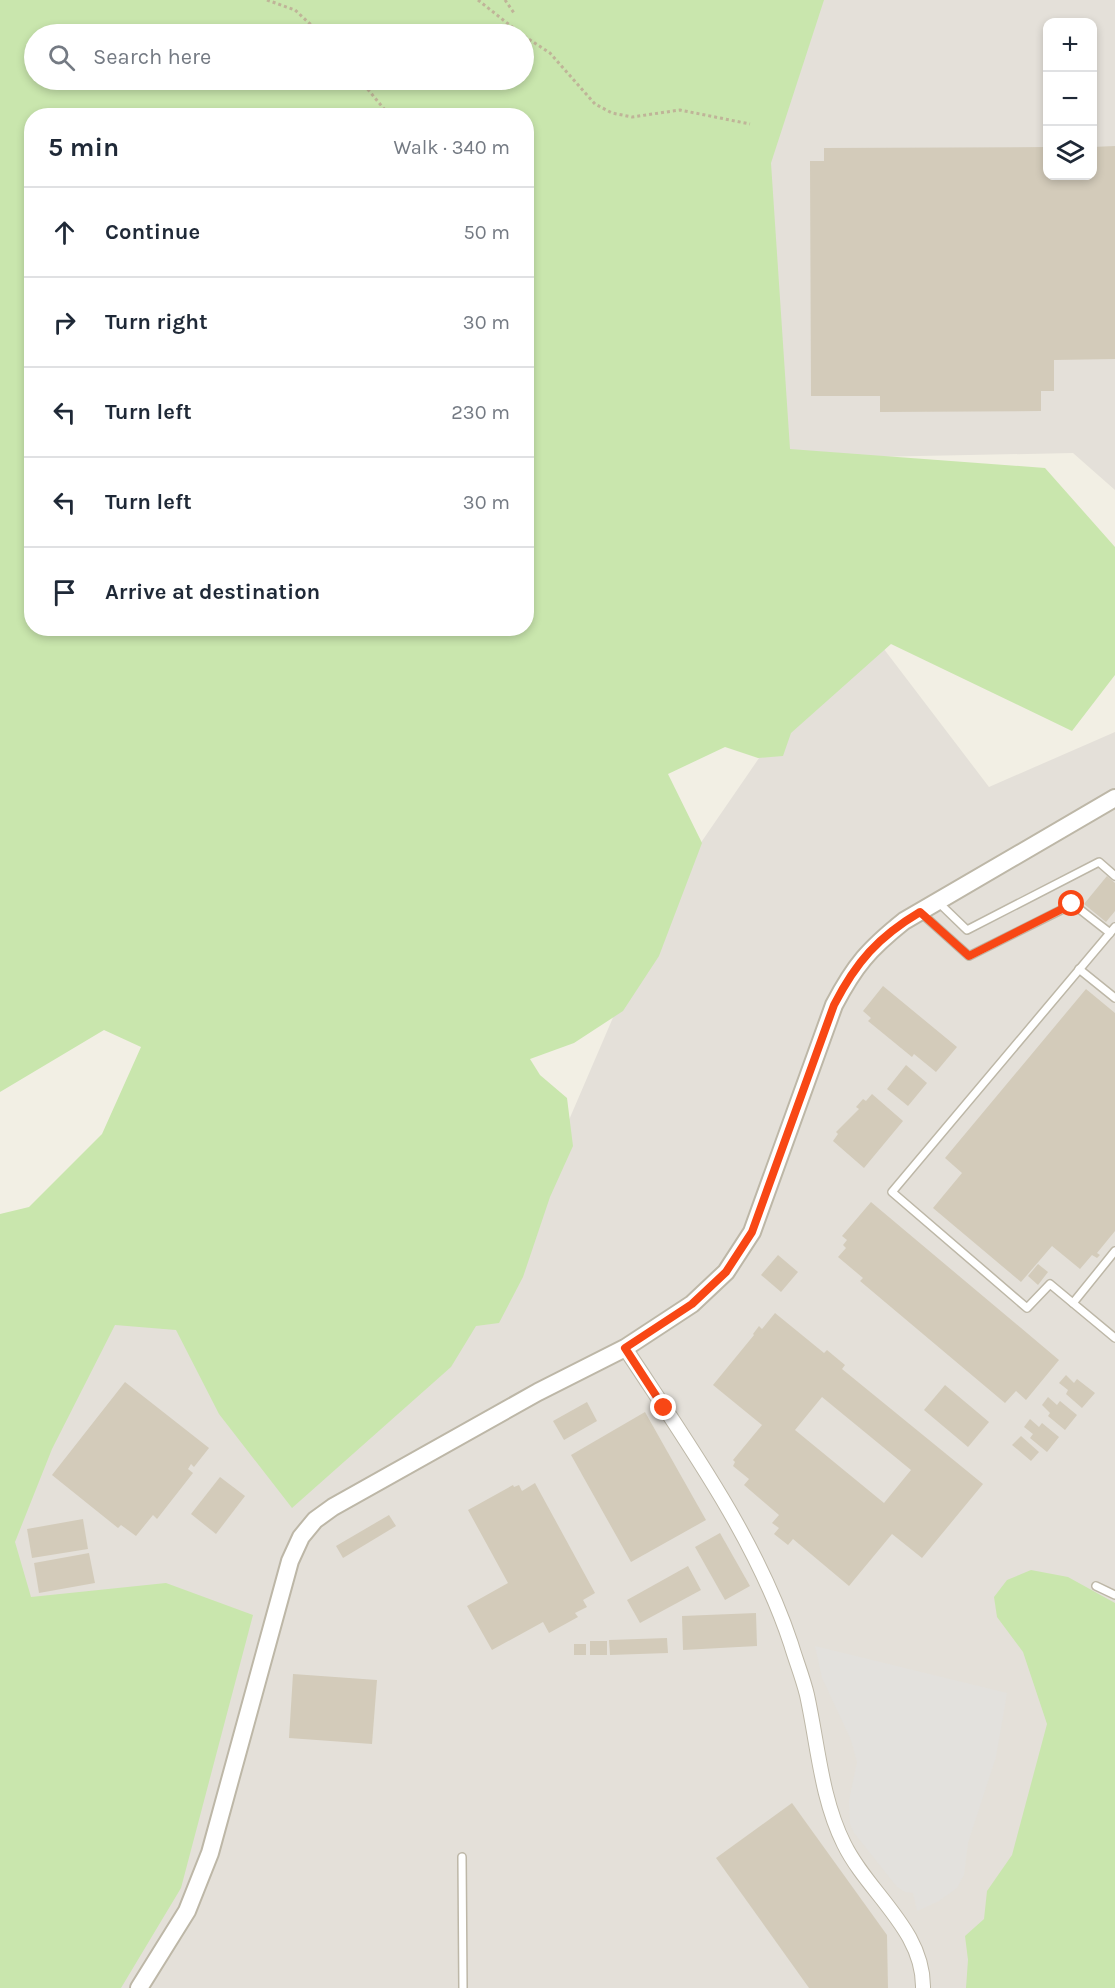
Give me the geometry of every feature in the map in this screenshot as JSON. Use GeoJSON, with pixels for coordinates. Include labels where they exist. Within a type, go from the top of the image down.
{"type":"FeatureCollection","features":[{"type":"Feature","properties":{"kind":"street"},"geometry":{"type":"LineString","coordinates":[[139,1988],[188,1911],[210,1852],[277,1604],[290,1561],[301,1537],[315,1520],[351,1496],[538,1392],[625,1348],[692,1304],[726,1272],[752,1232],[834,1005],[851,972],[873,945],[920,912],[1115,798]]}},
{"type":"Feature","properties":{"kind":"street"},"geometry":{"type":"LineString","coordinates":[[625,1348],[752,1551],[775,1599],[807,1693],[828,1804],[843,1844],[861,1875],[902,1924],[916,1949],[923,1975],[923,1988]]}},
{"type":"Feature","properties":{"kind":"lane"},"geometry":{"type":"LineString","coordinates":[[938,902],[967,930],[1099,862],[1115,876]]}},
{"type":"Feature","properties":{"kind":"lane"},"geometry":{"type":"LineString","coordinates":[[920,912],[969,956],[1072,904],[1112,930],[892,1192],[1027,1308],[1050,1284],[1115,1338]]}},
{"type":"Feature","properties":{"kind":"lane"},"geometry":{"type":"LineString","coordinates":[[1079,969],[1115,998]]}},
{"type":"Feature","properties":{"kind":"lane"},"geometry":{"type":"LineString","coordinates":[[1072,1303],[1115,1251]]}},
{"type":"Feature","properties":{"kind":"lane"},"geometry":{"type":"LineString","coordinates":[[1096,1586],[1115,1595]]}},
{"type":"Feature","properties":{"kind":"lane"},"geometry":{"type":"LineString","coordinates":[[462,1857],[463,1988]]}},
{"type":"Feature","properties":{"kind":"path"},"geometry":{"type":"LineString","coordinates":[[267,0],[295,10],[310,24]]}},
{"type":"Feature","properties":{"kind":"path"},"geometry":{"type":"LineString","coordinates":[[478,0],[508,24]]}},
{"type":"Feature","properties":{"kind":"path"},"geometry":{"type":"LineString","coordinates":[[505,0],[514,13]]}},
{"type":"Feature","properties":{"kind":"path"},"geometry":{"type":"LineString","coordinates":[[534,43],[550,53],[595,104],[612,113],[632,117],[680,110],[750,124]]}},
{"type":"Feature","properties":{"kind":"path"},"geometry":{"type":"LineString","coordinates":[[368,90],[383,108]]}},
{"type":"Feature","properties":{"kind":"shaded area"},"geometry":{"type":"Polygon","coordinates":[[[767,0],[1115,0],[1115,490],[1073,453],[771,459],[767,0]]]}},
{"type":"Feature","properties":{"kind":"shaded area"},"geometry":{"type":"Polygon","coordinates":[[[874,636],[989,787],[1115,732],[1115,1988],[107,1988],[26,1613],[0,1532],[102,1308],[504,1271],[667,892],[768,745],[874,636]]]}},
{"type":"Feature","properties":{"kind":"shaded area"},"geometry":{"type":"Polygon","coordinates":[[[815,1646],[1007,1693],[996,1757],[968,1843],[964,1875],[957,1888],[939,1901],[917,1911],[913,1893],[905,1892],[897,1887],[854,1833],[850,1824],[849,1801],[857,1762],[851,1740],[822,1678],[815,1646]]]}},
{"type":"Feature","properties":{"kind":"green space"},"geometry":{"type":"Polygon","coordinates":[[[0,0],[824,0],[771,163],[790,449],[1045,468],[1115,547],[1115,675],[1072,731],[891,644],[791,733],[783,756],[758,758],[725,747],[668,774],[702,843],[659,956],[623,1011],[574,1043],[530,1059],[540,1075],[567,1098],[573,1146],[550,1197],[523,1277],[499,1323],[476,1326],[451,1367],[292,1508],[219,1414],[176,1330],[115,1325],[52,1449],[15,1542],[31,1597],[166,1583],[253,1615],[181,1888],[121,1988],[0,1988],[0,1214],[29,1207],[102,1134],[141,1047],[104,1030],[0,1092],[0,0]]]}},
{"type":"Feature","properties":{"kind":"green space"},"geometry":{"type":"Polygon","coordinates":[[[1031,1570],[1068,1577],[1115,1603],[1115,1988],[966,1988],[968,1960],[965,1936],[984,1919],[987,1891],[1012,1855],[1047,1724],[1023,1652],[997,1617],[994,1597],[1007,1580],[1031,1570]]]}},
{"type":"Feature","properties":{"kind":"building"},"geometry":{"type":"Polygon","coordinates":[[[1115,146],[1115,359],[1054,360],[1054,391],[1041,391],[1041,411],[880,412],[880,396],[811,396],[810,161],[824,161],[824,148],[1043,147],[1043,180],[1097,180],[1097,147],[1115,146]]]}},
{"type":"Feature","properties":{"kind":"building"},"geometry":{"type":"Polygon","coordinates":[[[1107,876],[1115,883],[1115,911],[1106,922],[1084,904],[1107,876]]]}},
{"type":"Feature","properties":{"kind":"building"},"geometry":{"type":"Polygon","coordinates":[[[883,986],[957,1047],[936,1072],[914,1054],[912,1057],[868,1021],[871,1018],[863,1011],[883,986]]]}},
{"type":"Feature","properties":{"kind":"building"},"geometry":{"type":"Polygon","coordinates":[[[1086,989],[1115,1013],[1115,1231],[1097,1253],[1100,1255],[1097,1258],[1092,1255],[1080,1269],[1052,1246],[1021,1282],[933,1208],[962,1173],[945,1158],[1086,989]]]}},
{"type":"Feature","properties":{"kind":"building"},"geometry":{"type":"Polygon","coordinates":[[[906,1065],[927,1083],[908,1106],[887,1089],[906,1065]]]}},
{"type":"Feature","properties":{"kind":"building"},"geometry":{"type":"Polygon","coordinates":[[[872,1094],[903,1121],[864,1168],[833,1141],[838,1134],[836,1132],[859,1109],[856,1107],[872,1094]]]}},
{"type":"Feature","properties":{"kind":"building"},"geometry":{"type":"Polygon","coordinates":[[[871,1202],[1059,1360],[1026,1400],[1016,1391],[1005,1403],[860,1281],[863,1278],[838,1257],[846,1248],[843,1245],[847,1240],[842,1236],[871,1202]]]}},
{"type":"Feature","properties":{"kind":"building"},"geometry":{"type":"Polygon","coordinates":[[[778,1255],[798,1272],[781,1292],[761,1275],[778,1255]]]}},
{"type":"Feature","properties":{"kind":"building"},"geometry":{"type":"Polygon","coordinates":[[[1038,1264],[1048,1272],[1038,1285],[1028,1276],[1038,1264]]]}},
{"type":"Feature","properties":{"kind":"building"},"geometry":{"type":"Polygon","coordinates":[[[775,1313],[824,1353],[827,1350],[845,1365],[842,1369],[983,1484],[922,1558],[892,1534],[849,1586],[793,1539],[788,1545],[774,1534],[779,1528],[772,1523],[779,1515],[744,1485],[749,1479],[733,1466],[735,1462],[733,1460],[762,1425],[713,1385],[759,1326],[762,1329],[775,1313]],[[822,1397],[795,1430],[884,1503],[911,1470],[822,1397]]]}},
{"type":"Feature","properties":{"kind":"building"},"geometry":{"type":"Polygon","coordinates":[[[1066,1375],[1074,1383],[1077,1379],[1095,1393],[1082,1408],[1066,1394],[1068,1390],[1059,1383],[1066,1375]]]}},
{"type":"Feature","properties":{"kind":"building"},"geometry":{"type":"Polygon","coordinates":[[[125,1382],[209,1448],[194,1467],[191,1464],[188,1469],[193,1473],[157,1519],[153,1515],[136,1536],[121,1525],[118,1528],[52,1475],[125,1382]]]}},
{"type":"Feature","properties":{"kind":"building"},"geometry":{"type":"Polygon","coordinates":[[[945,1385],[989,1422],[968,1447],[924,1410],[945,1385]]]}},
{"type":"Feature","properties":{"kind":"building"},"geometry":{"type":"Polygon","coordinates":[[[1048,1397],[1057,1405],[1060,1401],[1077,1415],[1065,1430],[1048,1416],[1050,1413],[1042,1405],[1048,1397]]]}},
{"type":"Feature","properties":{"kind":"building"},"geometry":{"type":"Polygon","coordinates":[[[587,1402],[597,1421],[564,1440],[553,1421],[587,1402]]]}},
{"type":"Feature","properties":{"kind":"building"},"geometry":{"type":"Polygon","coordinates":[[[645,1412],[706,1520],[631,1562],[571,1455],[645,1412]]]}},
{"type":"Feature","properties":{"kind":"building"},"geometry":{"type":"Polygon","coordinates":[[[1030,1419],[1039,1427],[1042,1423],[1059,1437],[1047,1452],[1030,1438],[1033,1434],[1024,1427],[1030,1419]]]}},
{"type":"Feature","properties":{"kind":"building"},"geometry":{"type":"Polygon","coordinates":[[[1021,1436],[1039,1452],[1031,1461],[1012,1445],[1021,1436]]]}},
{"type":"Feature","properties":{"kind":"building"},"geometry":{"type":"Polygon","coordinates":[[[220,1477],[245,1496],[216,1534],[191,1514],[220,1477]]]}},
{"type":"Feature","properties":{"kind":"building"},"geometry":{"type":"Polygon","coordinates":[[[535,1483],[595,1593],[583,1600],[587,1607],[575,1613],[578,1617],[549,1633],[543,1622],[492,1650],[467,1606],[508,1583],[468,1510],[513,1485],[514,1487],[519,1485],[522,1491],[535,1483]]]}},
{"type":"Feature","properties":{"kind":"building"},"geometry":{"type":"Polygon","coordinates":[[[389,1515],[396,1526],[343,1558],[336,1546],[389,1515]]]}},
{"type":"Feature","properties":{"kind":"building"},"geometry":{"type":"Polygon","coordinates":[[[83,1519],[88,1549],[32,1558],[27,1529],[83,1519]]]}},
{"type":"Feature","properties":{"kind":"building"},"geometry":{"type":"Polygon","coordinates":[[[720,1533],[750,1586],[725,1600],[695,1547],[720,1533]]]}},
{"type":"Feature","properties":{"kind":"building"},"geometry":{"type":"Polygon","coordinates":[[[89,1553],[95,1583],[39,1593],[34,1563],[89,1553]]]}},
{"type":"Feature","properties":{"kind":"building"},"geometry":{"type":"Polygon","coordinates":[[[688,1566],[701,1590],[640,1623],[627,1600],[688,1566]]]}},
{"type":"Feature","properties":{"kind":"building"},"geometry":{"type":"Polygon","coordinates":[[[756,1613],[757,1646],[683,1650],[682,1616],[756,1613]]]}},
{"type":"Feature","properties":{"kind":"building"},"geometry":{"type":"Polygon","coordinates":[[[667,1638],[668,1653],[610,1655],[609,1640],[667,1638]]]}},
{"type":"Feature","properties":{"kind":"building"},"geometry":{"type":"Polygon","coordinates":[[[590,1641],[607,1641],[607,1655],[590,1655],[590,1641]]]}},
{"type":"Feature","properties":{"kind":"building"},"geometry":{"type":"Polygon","coordinates":[[[574,1644],[586,1644],[586,1655],[574,1655],[574,1644]]]}},
{"type":"Feature","properties":{"kind":"building"},"geometry":{"type":"Polygon","coordinates":[[[293,1674],[377,1680],[372,1744],[289,1738],[293,1674]]]}},
{"type":"Feature","properties":{"kind":"building"},"geometry":{"type":"Polygon","coordinates":[[[792,1803],[887,1935],[888,1988],[809,1988],[716,1858],[792,1803]]]}},
{"type":"Feature","properties":{"kind":"route"},"geometry":{"type":"LineString","coordinates":[[664,1408],[625,1348],[692,1304],[726,1272],[752,1232],[834,1005],[851,972],[873,945],[904,921],[920,912],[969,956],[1072,904]]}}]}
